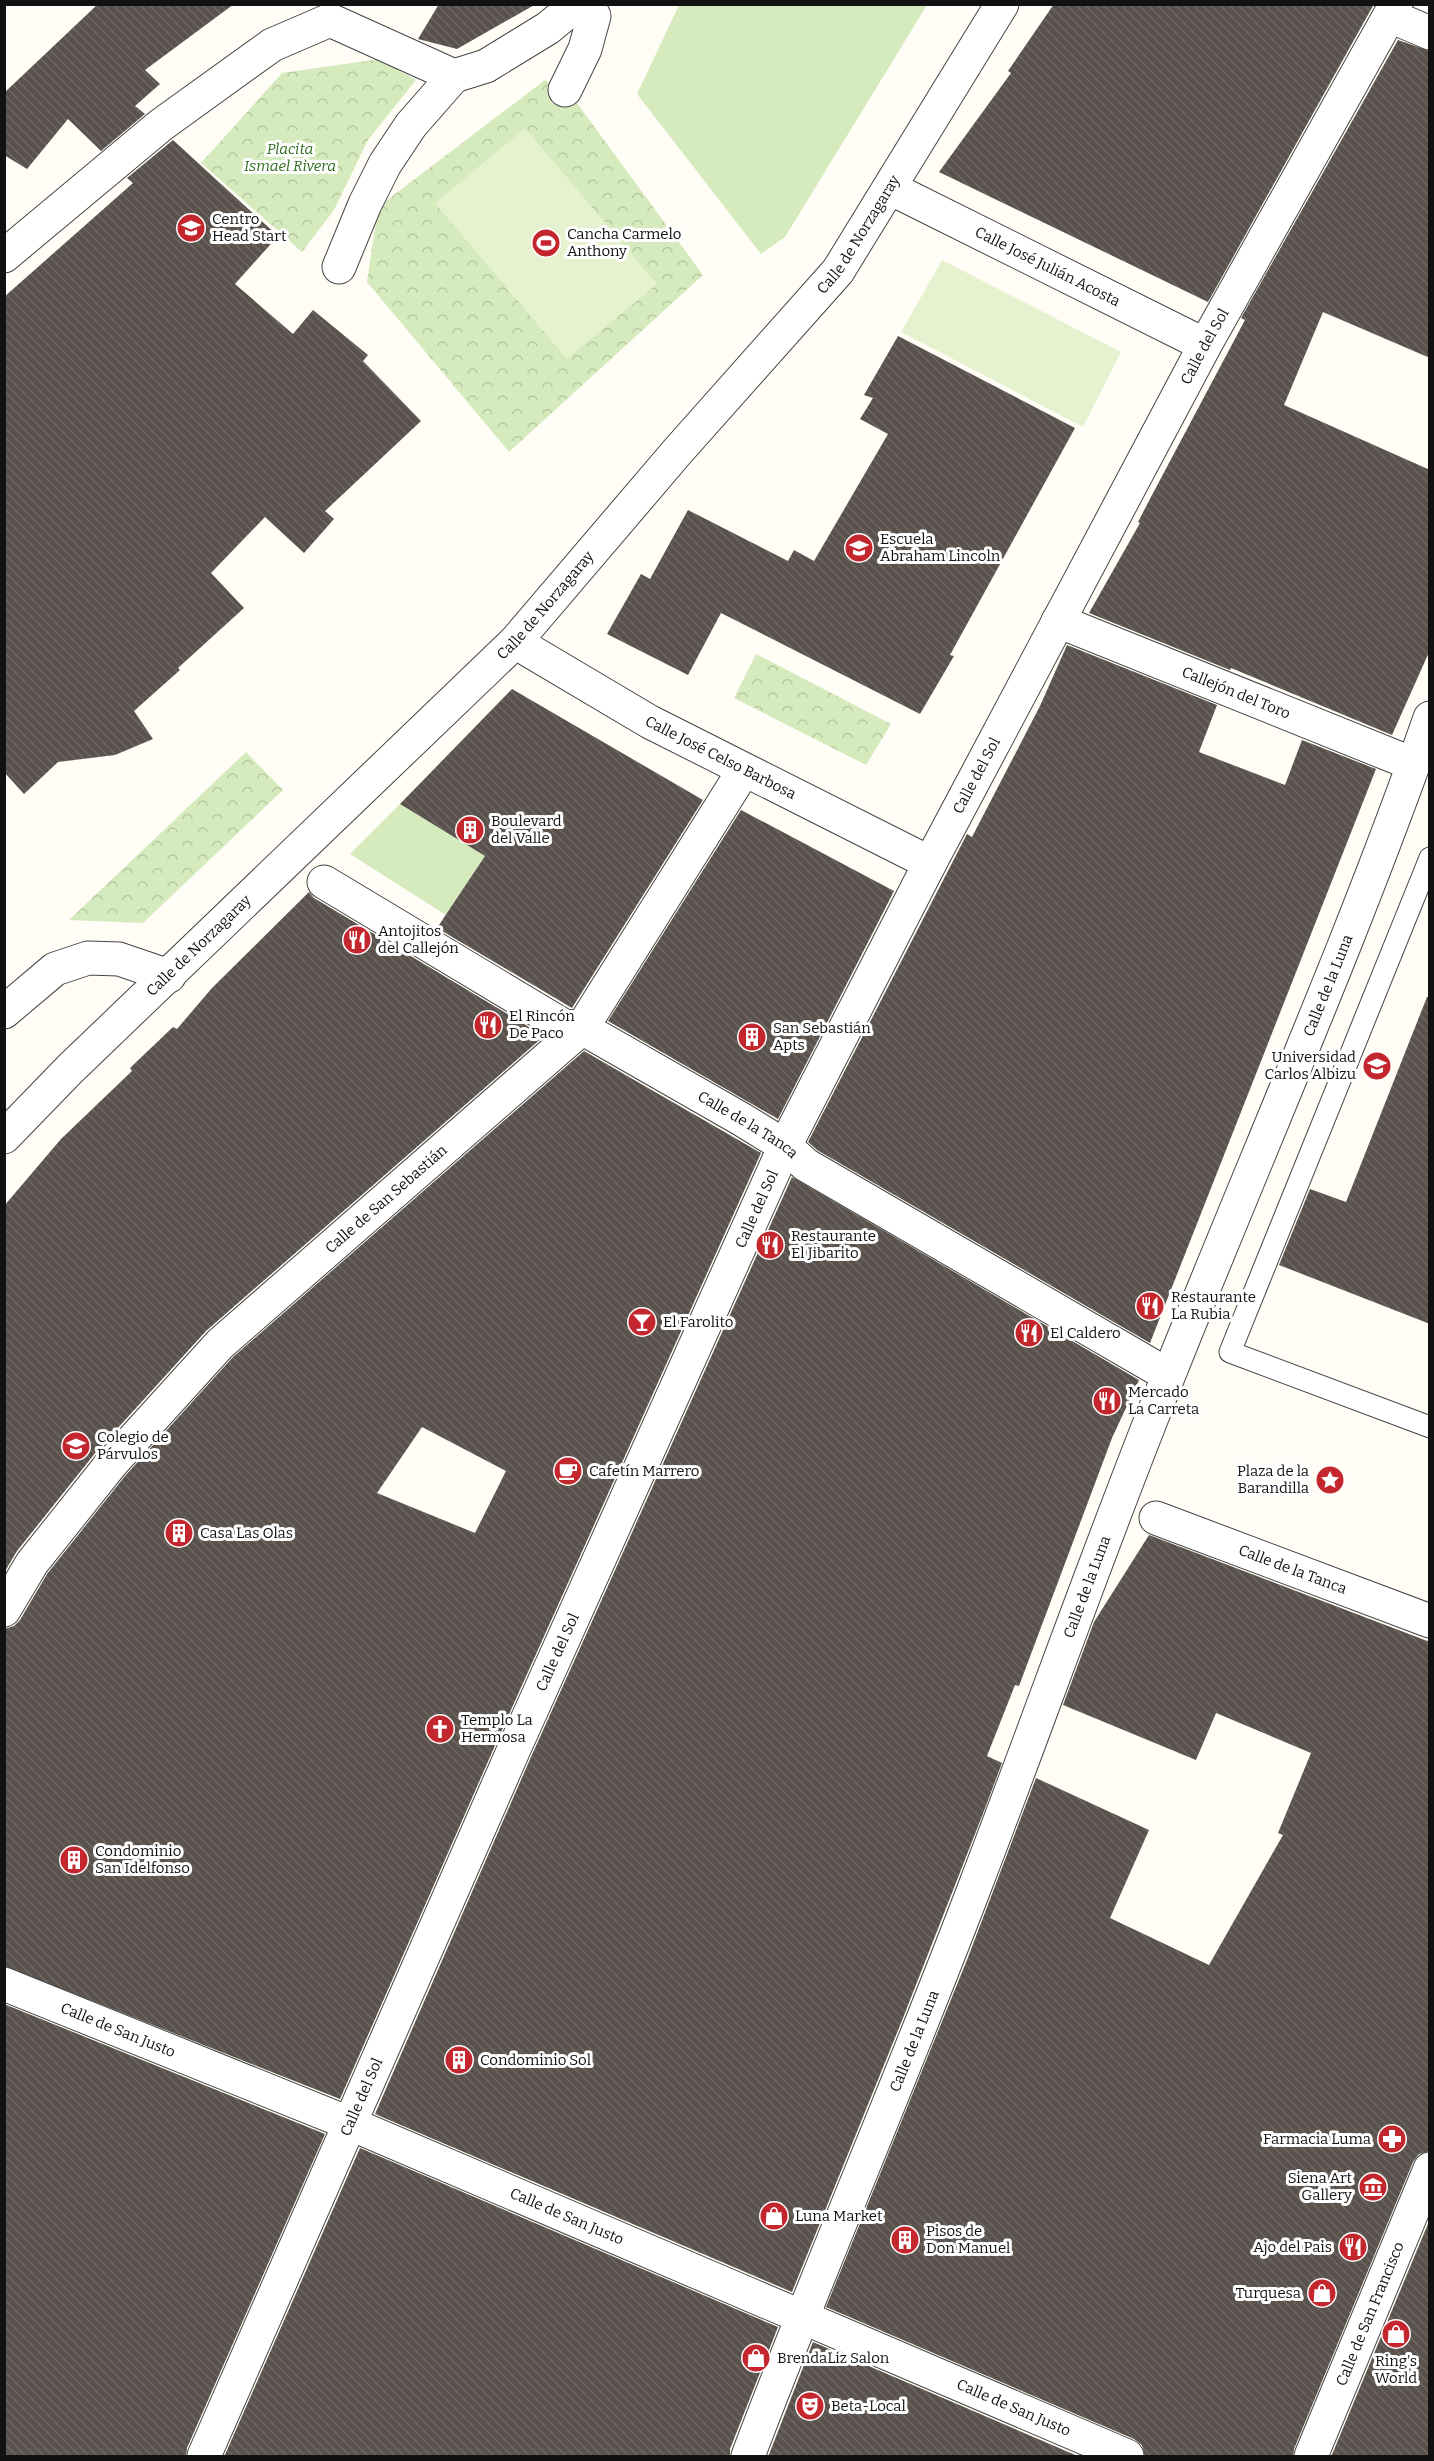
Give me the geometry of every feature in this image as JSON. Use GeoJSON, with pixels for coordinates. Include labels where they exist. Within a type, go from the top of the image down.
{"type":"FeatureCollection","features":[{"type":"Feature","properties":{"kind":"street"},"geometry":{"type":"LineString","coordinates":[[339,267],[365,204],[385,164],[411,125],[454,76],[486,66],[548,28],[577,4]]}},
{"type":"Feature","properties":{"kind":"street"},"geometry":{"type":"LineString","coordinates":[[565,90],[585,49],[594,16],[587,4]]}},
{"type":"Feature","properties":{"kind":"street","name":"Calle de Norzagaray"},"geometry":{"type":"LineString","coordinates":[[4,1137],[70,1070],[515,642],[677,452],[838,271],[1002,4]]}},
{"type":"Feature","properties":{"kind":"street"},"geometry":{"type":"LineString","coordinates":[[1393,10],[1430,33]]}},
{"type":"Feature","properties":{"kind":"street","name":"Calle del Sol"},"geometry":{"type":"LineString","coordinates":[[204,2457],[514,1749],[785,1146],[930,863],[1204,345],[1393,10]]}},
{"type":"Feature","properties":{"kind":"street"},"geometry":{"type":"LineString","coordinates":[[4,256],[161,125],[273,45],[330,20],[454,76]]}},
{"type":"Feature","properties":{"kind":"street","name":"Calle José Julián Acosta"},"geometry":{"type":"LineString","coordinates":[[890,188],[1204,345]]}},
{"type":"Feature","properties":{"kind":"street","name":"Callejón del Toro"},"geometry":{"type":"LineString","coordinates":[[1058,621],[1413,764]]}},
{"type":"Feature","properties":{"kind":"street","name":"Calle José Celso Barbosa"},"geometry":{"type":"LineString","coordinates":[[515,642],[650,722],[930,863]]}},
{"type":"Feature","properties":{"kind":"street","name":"Calle de la Luna"},"geometry":{"type":"LineString","coordinates":[[748,2457],[801,2317],[977,1883],[1078,1605],[1168,1375],[1309,1035],[1430,718]]}},
{"type":"Feature","properties":{"kind":"street","name":"Calle de San Sebastián"},"geometry":{"type":"LineString","coordinates":[[4,1610],[32,1563],[104,1473],[220,1344],[582,1028],[744,770]]}},
{"type":"Feature","properties":{"kind":"street","name":"Calle de la Tanca"},"geometry":{"type":"LineString","coordinates":[[324,882],[564,1026],[582,1028],[689,1088],[785,1146],[806,1166],[1168,1375]]}},
{"type":"Feature","properties":{"kind":"street"},"geometry":{"type":"LineString","coordinates":[[4,1012],[55,969],[88,958],[119,959],[169,976]]}},
{"type":"Feature","properties":{"kind":"street","name":"Calle de la Tanca"},"geometry":{"type":"LineString","coordinates":[[1156,1518],[1430,1621]]}},
{"type":"Feature","properties":{"kind":"street","name":"Calle de San Justo"},"geometry":{"type":"LineString","coordinates":[[4,1984],[351,2124],[1127,2457]]}},
{"type":"Feature","properties":{"kind":"street","name":"Calle de San Francisco"},"geometry":{"type":"LineString","coordinates":[[1311,2457],[1430,2169]]}},
{"type":"Feature","properties":{"kind":"lane"},"geometry":{"type":"LineString","coordinates":[[1430,858],[1230,1352],[1430,1427]]}},
{"type":"Feature","properties":{"kind":"green space"},"geometry":{"type":"Polygon","coordinates":[[[679,5],[927,5],[785,237],[761,254],[637,94],[679,5]]]}},
{"type":"Feature","properties":{"kind":"green space","name":"Placita Ismael Rivera"},"geometry":{"type":"Polygon","coordinates":[[[379,59],[416,80],[368,140],[334,210],[302,252],[201,163],[282,73],[379,59]]]}},
{"type":"Feature","properties":{"kind":"green space"},"geometry":{"type":"Polygon","coordinates":[[[545,80],[574,99],[703,275],[509,452],[367,282],[378,207],[545,80]]]}},
{"type":"Feature","properties":{"kind":"green space","name":"Cancha Carmelo Anthony"},"geometry":{"type":"Polygon","coordinates":[[[525,128],[657,284],[567,359],[435,203],[525,128]]]}},
{"type":"Feature","properties":{"kind":"green space"},"geometry":{"type":"Polygon","coordinates":[[[942,260],[1121,352],[1083,427],[901,332],[942,260]]]}},
{"type":"Feature","properties":{"kind":"green space"},"geometry":{"type":"Polygon","coordinates":[[[756,654],[891,724],[866,765],[734,698],[756,654]]]}},
{"type":"Feature","properties":{"kind":"green space"},"geometry":{"type":"Polygon","coordinates":[[[246,752],[283,790],[143,923],[69,920],[246,752]]]}},
{"type":"Feature","properties":{"kind":"green space"},"geometry":{"type":"Polygon","coordinates":[[[400,804],[485,856],[446,915],[350,854],[400,804]]]}},
{"type":"Feature","properties":{"kind":"building"},"geometry":{"type":"Polygon","coordinates":[[[98,4],[234,4],[145,70],[160,84],[135,106],[145,114],[101,151],[68,119],[27,169],[4,155],[4,93],[98,4]]]}},
{"type":"Feature","properties":{"kind":"building"},"geometry":{"type":"Polygon","coordinates":[[[439,4],[536,4],[457,49],[418,39],[439,4]]]}},
{"type":"Feature","properties":{"kind":"building"},"geometry":{"type":"Polygon","coordinates":[[[1054,4],[1374,4],[1208,302],[939,172],[1011,73],[1008,71],[1054,4]]]}},
{"type":"Feature","properties":{"kind":"building"},"geometry":{"type":"Polygon","coordinates":[[[1398,40],[1430,51],[1430,358],[1323,312],[1284,405],[1430,470],[1430,650],[1392,735],[1231,668],[1230,670],[1089,613],[1140,523],[1138,522],[1245,320],[1241,318],[1398,40]]]}},
{"type":"Feature","properties":{"kind":"building"},"geometry":{"type":"Polygon","coordinates":[[[173,140],[278,236],[235,284],[293,334],[313,310],[368,355],[363,361],[421,421],[325,511],[334,519],[304,553],[265,517],[211,573],[244,608],[134,711],[153,739],[115,755],[58,762],[24,794],[4,772],[4,297],[133,183],[127,178],[173,140]]]}},
{"type":"Feature","properties":{"kind":"building"},"geometry":{"type":"Polygon","coordinates":[[[898,336],[1075,428],[950,655],[954,656],[920,714],[721,613],[688,675],[607,634],[641,574],[650,579],[688,510],[788,561],[794,550],[814,561],[888,434],[860,419],[873,398],[864,395],[898,336]]]}},
{"type":"Feature","properties":{"kind":"building"},"geometry":{"type":"Polygon","coordinates":[[[1067,645],[1217,705],[1199,752],[1285,785],[1302,740],[1376,769],[1150,1343],[817,1150],[808,1142],[967,834],[972,837],[1040,706],[1067,645]]]}},
{"type":"Feature","properties":{"kind":"building"},"geometry":{"type":"Polygon","coordinates":[[[512,689],[703,800],[572,1008],[437,928],[485,856],[400,804],[512,689]]]}},
{"type":"Feature","properties":{"kind":"building"},"geometry":{"type":"Polygon","coordinates":[[[741,810],[894,891],[778,1119],[608,1021],[741,810]]]}},
{"type":"Feature","properties":{"kind":"building"},"geometry":{"type":"Polygon","coordinates":[[[309,892],[314,898],[544,1036],[206,1331],[96,1452],[17,1551],[4,1573],[4,1206],[61,1139],[132,1071],[130,1068],[173,1027],[177,1029],[212,988],[309,892]]]}},
{"type":"Feature","properties":{"kind":"building"},"geometry":{"type":"Polygon","coordinates":[[[1427,997],[1430,997],[1430,1324],[1279,1265],[1310,1189],[1346,1202],[1427,997]]]}},
{"type":"Feature","properties":{"kind":"building"},"geometry":{"type":"Polygon","coordinates":[[[584,1051],[761,1153],[497,1741],[340,2099],[4,1966],[4,1629],[14,1626],[20,1620],[47,1574],[125,1476],[233,1357],[584,1051]],[[422,1427],[377,1493],[475,1533],[506,1471],[422,1427]]]}},
{"type":"Feature","properties":{"kind":"building"},"geometry":{"type":"Polygon","coordinates":[[[792,1177],[1139,1380],[1112,1438],[1019,1686],[1015,1685],[987,1756],[1002,1763],[984,1811],[792,2292],[375,2114],[531,1757],[792,1177]]]}},
{"type":"Feature","properties":{"kind":"building"},"geometry":{"type":"Polygon","coordinates":[[[1149,1535],[1430,1642],[1430,2151],[1419,2154],[1413,2162],[1294,2449],[1293,2457],[1145,2457],[1142,2445],[1134,2439],[826,2307],[967,1960],[1036,1778],[1149,1830],[1110,1918],[1209,1965],[1283,1835],[1278,1833],[1311,1753],[1216,1713],[1196,1760],[1063,1705],[1094,1622],[1149,1535]]]}},
{"type":"Feature","properties":{"kind":"building"},"geometry":{"type":"Polygon","coordinates":[[[4,2004],[325,2134],[187,2448],[186,2457],[4,2457],[4,2004]]]}},
{"type":"Feature","properties":{"kind":"building"},"geometry":{"type":"Polygon","coordinates":[[[360,2148],[778,2327],[730,2449],[730,2457],[224,2457],[360,2148]]]}},
{"type":"Feature","properties":{"kind":"building"},"geometry":{"type":"Polygon","coordinates":[[[1430,2219],[1430,2457],[1331,2457],[1430,2219]]]}},
{"type":"Feature","properties":{"kind":"building"},"geometry":{"type":"Polygon","coordinates":[[[813,2342],[1080,2457],[768,2457],[813,2342]]]}},
{"type":"Feature","properties":{"kind":"place","name":"Centro Head Start"},"geometry":{"type":"Point","coordinates":[191,228]}},
{"type":"Feature","properties":{"kind":"place","name":"Cancha Carmelo Anthony"},"geometry":{"type":"Point","coordinates":[546,243]}},
{"type":"Feature","properties":{"kind":"place","name":"Escuela Abraham Lincoln"},"geometry":{"type":"Point","coordinates":[859,548]}},
{"type":"Feature","properties":{"kind":"place","name":"Boulevard del Valle"},"geometry":{"type":"Point","coordinates":[470,830]}},
{"type":"Feature","properties":{"kind":"place","name":"Antojitos del Callejón"},"geometry":{"type":"Point","coordinates":[357,940]}},
{"type":"Feature","properties":{"kind":"place","name":"El Rincón De Paco"},"geometry":{"type":"Point","coordinates":[488,1025]}},
{"type":"Feature","properties":{"kind":"place","name":"San Sebastián Apts"},"geometry":{"type":"Point","coordinates":[752,1037]}},
{"type":"Feature","properties":{"kind":"place","name":"Universidad Carlos Albizu"},"geometry":{"type":"Point","coordinates":[1377,1066]}},
{"type":"Feature","properties":{"kind":"place","name":"Restaurante El Jibarito"},"geometry":{"type":"Point","coordinates":[770,1245]}},
{"type":"Feature","properties":{"kind":"place","name":"Restaurante La Rubia"},"geometry":{"type":"Point","coordinates":[1150,1306]}},
{"type":"Feature","properties":{"kind":"place","name":"El Farolito"},"geometry":{"type":"Point","coordinates":[642,1322]}},
{"type":"Feature","properties":{"kind":"place","name":"El Caldero"},"geometry":{"type":"Point","coordinates":[1029,1333]}},
{"type":"Feature","properties":{"kind":"place","name":"Mercado La Carreta"},"geometry":{"type":"Point","coordinates":[1107,1401]}},
{"type":"Feature","properties":{"kind":"place","name":"Colegio de Párvulos"},"geometry":{"type":"Point","coordinates":[76,1446]}},
{"type":"Feature","properties":{"kind":"place","name":"Cafetín Marrero"},"geometry":{"type":"Point","coordinates":[568,1471]}},
{"type":"Feature","properties":{"kind":"place","name":"Plaza de la Barandilla"},"geometry":{"type":"Point","coordinates":[1330,1480]}},
{"type":"Feature","properties":{"kind":"place","name":"Casa Las Olas"},"geometry":{"type":"Point","coordinates":[179,1533]}},
{"type":"Feature","properties":{"kind":"place","name":"Templo La Hermosa"},"geometry":{"type":"Point","coordinates":[440,1729]}},
{"type":"Feature","properties":{"kind":"place","name":"Condominio San Idelfonso"},"geometry":{"type":"Point","coordinates":[74,1860]}},
{"type":"Feature","properties":{"kind":"place","name":"Condominio Sol"},"geometry":{"type":"Point","coordinates":[459,2060]}},
{"type":"Feature","properties":{"kind":"place","name":"Farmacia Luma"},"geometry":{"type":"Point","coordinates":[1392,2139]}},
{"type":"Feature","properties":{"kind":"place","name":"Siena Art Gallery"},"geometry":{"type":"Point","coordinates":[1373,2187]}},
{"type":"Feature","properties":{"kind":"place","name":"Luna Market"},"geometry":{"type":"Point","coordinates":[774,2216]}},
{"type":"Feature","properties":{"kind":"place","name":"Pisos de Don Manuel"},"geometry":{"type":"Point","coordinates":[905,2240]}},
{"type":"Feature","properties":{"kind":"place","name":"Ajo del Pais"},"geometry":{"type":"Point","coordinates":[1353,2247]}},
{"type":"Feature","properties":{"kind":"place","name":"Turquesa"},"geometry":{"type":"Point","coordinates":[1322,2293]}},
{"type":"Feature","properties":{"kind":"place","name":"Ring's World"},"geometry":{"type":"Point","coordinates":[1396,2334]}},
{"type":"Feature","properties":{"kind":"place","name":"BrendaLiz Salon"},"geometry":{"type":"Point","coordinates":[756,2358]}},
{"type":"Feature","properties":{"kind":"place","name":"Beta-Local"},"geometry":{"type":"Point","coordinates":[810,2406]}}]}
